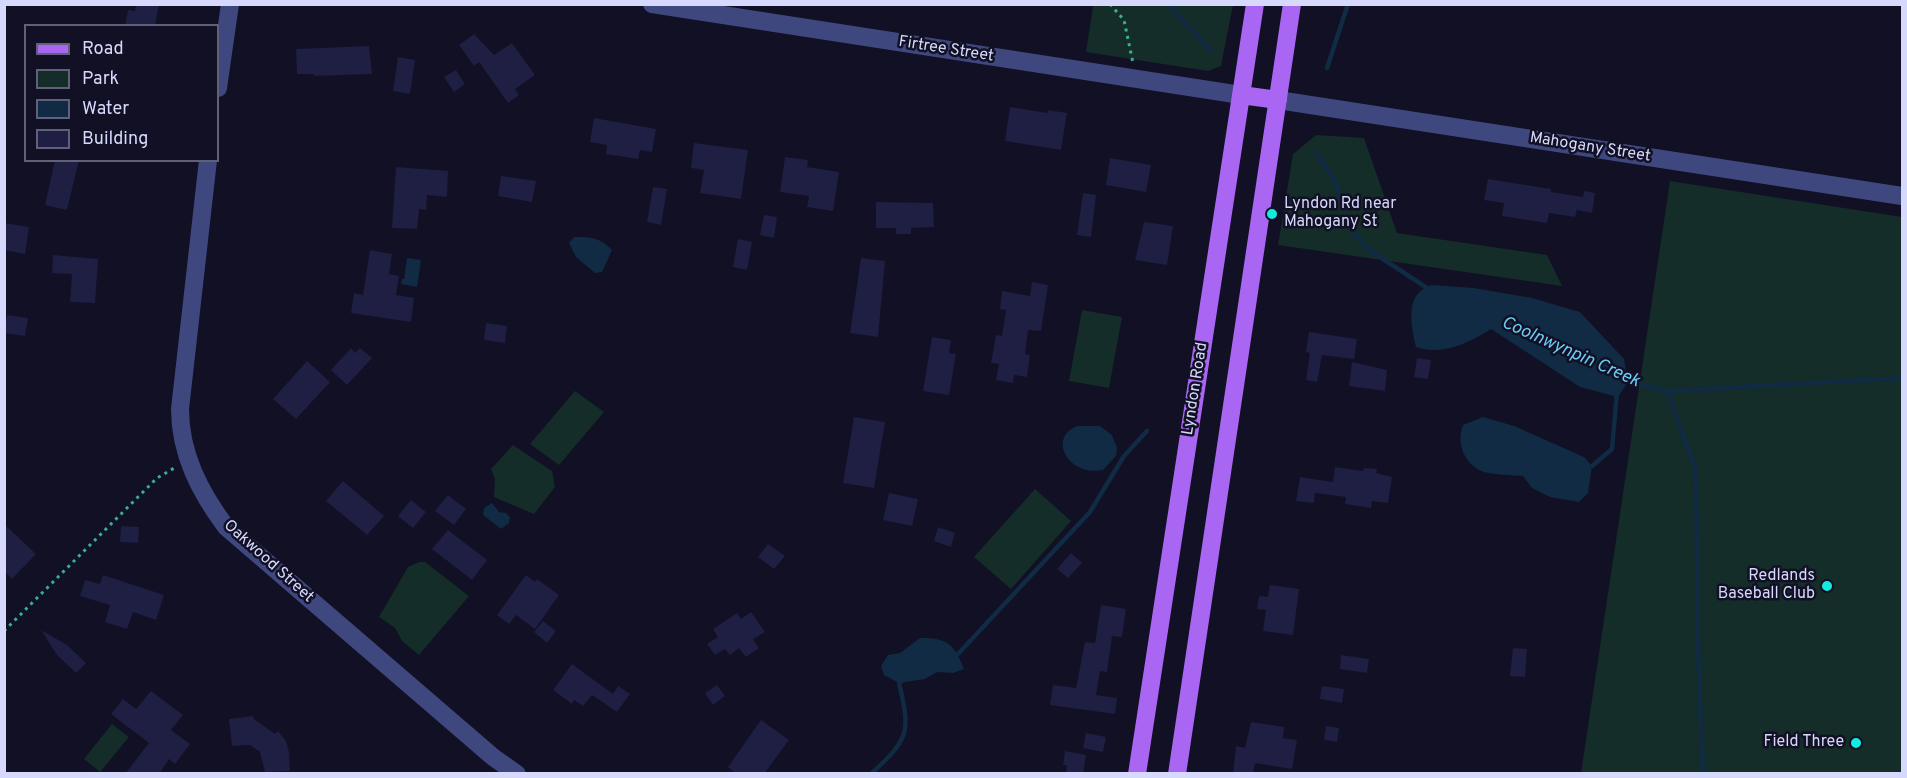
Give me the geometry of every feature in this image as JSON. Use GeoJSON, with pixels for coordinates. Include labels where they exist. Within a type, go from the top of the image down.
{"type":"FeatureCollection","features":[{"type":"Feature","properties":{"kind":"main road","name":"Lyndon Road"},"geometry":{"type":"LineString","coordinates":[[1137,774],[1255,4]]}},
{"type":"Feature","properties":{"kind":"main road"},"geometry":{"type":"LineString","coordinates":[[1177,774],[1292,4]]}},
{"type":"Feature","properties":{"kind":"main road"},"geometry":{"type":"LineString","coordinates":[[1241,95],[1278,100]]}},
{"type":"Feature","properties":{"kind":"street"},"geometry":{"type":"LineString","coordinates":[[219,81],[230,4]]}},
{"type":"Feature","properties":{"kind":"street","name":"Firtree Street"},"geometry":{"type":"LineString","coordinates":[[652,4],[1241,95]]}},
{"type":"Feature","properties":{"kind":"street","name":"Mahogany Street"},"geometry":{"type":"LineString","coordinates":[[1278,100],[1902,196]]}},
{"type":"Feature","properties":{"kind":"street","name":"Oakwood Street"},"geometry":{"type":"LineString","coordinates":[[208,162],[180,409],[180,427],[188,460],[209,505],[226,527],[493,758],[517,774]]}},
{"type":"Feature","properties":{"kind":"path"},"geometry":{"type":"LineString","coordinates":[[1110,4],[1125,20],[1132,47],[1135,79]]}},
{"type":"Feature","properties":{"kind":"path"},"geometry":{"type":"LineString","coordinates":[[4,631],[157,478],[188,460]]}},
{"type":"Feature","properties":{"kind":"green space"},"geometry":{"type":"Polygon","coordinates":[[[1090,5],[1233,5],[1221,66],[1208,71],[1086,52],[1093,7],[1090,5]]]}},
{"type":"Feature","properties":{"kind":"green space"},"geometry":{"type":"Polygon","coordinates":[[[1316,135],[1364,138],[1397,233],[1547,255],[1562,286],[1278,245],[1293,154],[1316,135]]]}},
{"type":"Feature","properties":{"kind":"green space"},"geometry":{"type":"Polygon","coordinates":[[[1670,181],[1902,217],[1902,773],[1581,773],[1670,181]]]}},
{"type":"Feature","properties":{"kind":"green space"},"geometry":{"type":"Polygon","coordinates":[[[1082,310],[1122,317],[1109,388],[1069,381],[1082,310]]]}},
{"type":"Feature","properties":{"kind":"green space"},"geometry":{"type":"Polygon","coordinates":[[[575,391],[604,412],[559,465],[530,444],[575,391]]]}},
{"type":"Feature","properties":{"kind":"green space"},"geometry":{"type":"Polygon","coordinates":[[[513,445],[552,471],[555,487],[534,514],[494,497],[495,479],[491,469],[513,445]]]}},
{"type":"Feature","properties":{"kind":"green space"},"geometry":{"type":"Polygon","coordinates":[[[1035,489],[1071,521],[1011,589],[974,557],[1035,489]]]}},
{"type":"Feature","properties":{"kind":"green space"},"geometry":{"type":"Polygon","coordinates":[[[425,562],[469,596],[419,655],[402,641],[395,628],[379,617],[408,567],[425,562]]]}},
{"type":"Feature","properties":{"kind":"green space"},"geometry":{"type":"Polygon","coordinates":[[[112,724],[129,737],[100,772],[84,759],[112,724]]]}},
{"type":"Feature","properties":{"kind":"water"},"geometry":{"type":"Polygon","coordinates":[[[574,237],[585,237],[603,242],[612,250],[602,272],[595,273],[576,257],[569,243],[574,237]]]}},
{"type":"Feature","properties":{"kind":"water"},"geometry":{"type":"Polygon","coordinates":[[[407,258],[421,260],[417,287],[401,284],[407,258]]]}},
{"type":"Feature","properties":{"kind":"water"},"geometry":{"type":"Polygon","coordinates":[[[1431,285],[1474,288],[1532,298],[1580,312],[1624,359],[1628,382],[1618,397],[1580,387],[1491,329],[1455,347],[1435,350],[1416,347],[1411,320],[1413,303],[1422,289],[1431,285]]]}},
{"type":"Feature","properties":{"kind":"water"},"geometry":{"type":"Polygon","coordinates":[[[1483,417],[1514,426],[1584,457],[1592,466],[1588,493],[1579,502],[1550,497],[1532,488],[1523,476],[1489,473],[1477,469],[1463,453],[1461,432],[1463,425],[1483,417]]]}},
{"type":"Feature","properties":{"kind":"water"},"geometry":{"type":"Polygon","coordinates":[[[1078,426],[1100,426],[1112,435],[1117,448],[1116,456],[1103,470],[1090,471],[1080,467],[1071,462],[1065,454],[1064,438],[1069,431],[1078,426]]]}},
{"type":"Feature","properties":{"kind":"water"},"geometry":{"type":"Polygon","coordinates":[[[492,503],[499,512],[506,513],[510,517],[509,523],[501,529],[483,515],[484,508],[492,503]]]}},
{"type":"Feature","properties":{"kind":"water"},"geometry":{"type":"Polygon","coordinates":[[[920,638],[937,639],[949,644],[964,669],[953,673],[937,672],[925,679],[899,683],[884,675],[881,666],[888,655],[900,653],[920,638]]]}},
{"type":"Feature","properties":{"kind":"building"},"geometry":{"type":"Polygon","coordinates":[[[136,4],[159,4],[155,24],[125,24],[128,10],[135,11],[136,4]]]}},
{"type":"Feature","properties":{"kind":"building"},"geometry":{"type":"Polygon","coordinates":[[[474,34],[494,55],[512,43],[535,75],[515,89],[519,95],[508,103],[479,62],[474,66],[459,45],[474,34]]]}},
{"type":"Feature","properties":{"kind":"building"},"geometry":{"type":"Polygon","coordinates":[[[369,46],[372,74],[314,76],[314,74],[297,74],[296,49],[369,46]]]}},
{"type":"Feature","properties":{"kind":"building"},"geometry":{"type":"Polygon","coordinates":[[[398,57],[415,60],[410,94],[393,91],[398,57]]]}},
{"type":"Feature","properties":{"kind":"building"},"geometry":{"type":"Polygon","coordinates":[[[456,70],[465,84],[454,92],[444,77],[456,70]]]}},
{"type":"Feature","properties":{"kind":"building"},"geometry":{"type":"Polygon","coordinates":[[[1010,107],[1047,113],[1048,110],[1067,113],[1061,150],[1005,141],[1010,107]]]}},
{"type":"Feature","properties":{"kind":"building"},"geometry":{"type":"Polygon","coordinates":[[[594,118],[656,129],[652,152],[640,150],[638,159],[606,154],[607,145],[590,142],[594,118]]]}},
{"type":"Feature","properties":{"kind":"building"},"geometry":{"type":"Polygon","coordinates":[[[694,143],[748,150],[741,199],[700,193],[704,170],[691,168],[694,143]]]}},
{"type":"Feature","properties":{"kind":"building"},"geometry":{"type":"Polygon","coordinates":[[[785,157],[808,160],[807,167],[839,172],[833,211],[807,207],[809,196],[780,192],[785,157]]]}},
{"type":"Feature","properties":{"kind":"building"},"geometry":{"type":"Polygon","coordinates":[[[1110,158],[1151,165],[1146,192],[1106,185],[1110,158]]]}},
{"type":"Feature","properties":{"kind":"building"},"geometry":{"type":"Polygon","coordinates":[[[55,162],[79,162],[67,210],[45,205],[55,162]]]}},
{"type":"Feature","properties":{"kind":"building"},"geometry":{"type":"Polygon","coordinates":[[[396,167],[448,171],[447,197],[427,195],[426,210],[419,209],[417,229],[392,228],[396,167]]]}},
{"type":"Feature","properties":{"kind":"building"},"geometry":{"type":"Polygon","coordinates":[[[501,176],[536,181],[532,202],[498,196],[501,176]]]}},
{"type":"Feature","properties":{"kind":"building"},"geometry":{"type":"Polygon","coordinates":[[[1488,179],[1551,189],[1551,192],[1583,197],[1584,191],[1595,193],[1592,213],[1577,210],[1575,217],[1549,213],[1547,223],[1502,216],[1504,203],[1484,200],[1488,179]]]}},
{"type":"Feature","properties":{"kind":"building"},"geometry":{"type":"Polygon","coordinates":[[[653,187],[667,189],[661,225],[647,222],[653,187]]]}},
{"type":"Feature","properties":{"kind":"building"},"geometry":{"type":"Polygon","coordinates":[[[1083,193],[1096,195],[1091,237],[1077,235],[1083,193]]]}},
{"type":"Feature","properties":{"kind":"building"},"geometry":{"type":"Polygon","coordinates":[[[876,202],[933,203],[934,227],[911,228],[911,234],[896,234],[896,228],[876,228],[876,202]]]}},
{"type":"Feature","properties":{"kind":"building"},"geometry":{"type":"Polygon","coordinates":[[[764,215],[777,217],[774,238],[760,235],[764,215]]]}},
{"type":"Feature","properties":{"kind":"building"},"geometry":{"type":"Polygon","coordinates":[[[1144,222],[1173,226],[1167,265],[1135,260],[1144,222]]]}},
{"type":"Feature","properties":{"kind":"building"},"geometry":{"type":"Polygon","coordinates":[[[4,223],[29,227],[25,254],[4,250],[4,223]]]}},
{"type":"Feature","properties":{"kind":"building"},"geometry":{"type":"Polygon","coordinates":[[[738,239],[752,242],[747,270],[733,267],[738,239]]]}},
{"type":"Feature","properties":{"kind":"building"},"geometry":{"type":"Polygon","coordinates":[[[370,250],[392,254],[389,274],[399,276],[396,295],[414,298],[411,322],[351,313],[354,293],[363,295],[370,250]]]}},
{"type":"Feature","properties":{"kind":"building"},"geometry":{"type":"Polygon","coordinates":[[[53,255],[98,259],[95,303],[70,302],[72,274],[52,273],[53,255]]]}},
{"type":"Feature","properties":{"kind":"building"},"geometry":{"type":"Polygon","coordinates":[[[861,258],[885,261],[878,337],[850,333],[861,258]]]}},
{"type":"Feature","properties":{"kind":"building"},"geometry":{"type":"Polygon","coordinates":[[[1032,282],[1048,285],[1041,331],[1028,330],[1025,354],[1030,355],[1027,377],[1014,375],[1013,383],[996,380],[999,364],[991,363],[996,335],[1002,336],[1006,310],[1000,309],[1002,291],[1030,296],[1032,282]]]}},
{"type":"Feature","properties":{"kind":"building"},"geometry":{"type":"Polygon","coordinates":[[[7,315],[28,318],[25,336],[4,333],[7,315]]]}},
{"type":"Feature","properties":{"kind":"building"},"geometry":{"type":"Polygon","coordinates":[[[486,323],[507,326],[505,343],[484,340],[486,323]]]}},
{"type":"Feature","properties":{"kind":"building"},"geometry":{"type":"Polygon","coordinates":[[[1309,332],[1357,339],[1354,359],[1322,355],[1317,382],[1306,380],[1310,353],[1306,352],[1309,332]]]}},
{"type":"Feature","properties":{"kind":"building"},"geometry":{"type":"Polygon","coordinates":[[[932,337],[951,340],[949,353],[956,354],[949,395],[923,391],[932,337]]]}},
{"type":"Feature","properties":{"kind":"building"},"geometry":{"type":"Polygon","coordinates":[[[351,348],[355,353],[360,348],[372,358],[347,385],[331,370],[351,348]]]}},
{"type":"Feature","properties":{"kind":"building"},"geometry":{"type":"Polygon","coordinates":[[[1417,358],[1431,360],[1428,379],[1414,377],[1417,358]]]}},
{"type":"Feature","properties":{"kind":"building"},"geometry":{"type":"Polygon","coordinates":[[[307,361],[330,382],[296,419],[273,399],[307,361]]]}},
{"type":"Feature","properties":{"kind":"building"},"geometry":{"type":"Polygon","coordinates":[[[1352,362],[1387,370],[1385,391],[1349,386],[1352,362]]]}},
{"type":"Feature","properties":{"kind":"building"},"geometry":{"type":"Polygon","coordinates":[[[854,417],[885,422],[874,488],[843,483],[854,417]]]}},
{"type":"Feature","properties":{"kind":"building"},"geometry":{"type":"Polygon","coordinates":[[[1335,467],[1363,471],[1364,468],[1377,469],[1376,473],[1392,477],[1388,503],[1372,501],[1371,508],[1345,504],[1346,497],[1315,493],[1314,503],[1296,501],[1300,477],[1333,482],[1335,467]]]}},
{"type":"Feature","properties":{"kind":"building"},"geometry":{"type":"Polygon","coordinates":[[[343,481],[384,516],[367,535],[326,501],[343,481]]]}},
{"type":"Feature","properties":{"kind":"building"},"geometry":{"type":"Polygon","coordinates":[[[889,493],[918,499],[912,526],[883,520],[889,493]]]}},
{"type":"Feature","properties":{"kind":"building"},"geometry":{"type":"Polygon","coordinates":[[[448,495],[466,509],[454,525],[435,511],[448,495]]]}},
{"type":"Feature","properties":{"kind":"building"},"geometry":{"type":"Polygon","coordinates":[[[411,500],[426,512],[413,528],[398,516],[411,500]]]}},
{"type":"Feature","properties":{"kind":"building"},"geometry":{"type":"Polygon","coordinates":[[[4,524],[36,554],[12,579],[4,571],[4,524]]]}},
{"type":"Feature","properties":{"kind":"building"},"geometry":{"type":"Polygon","coordinates":[[[121,526],[139,527],[138,543],[120,542],[121,526]]]}},
{"type":"Feature","properties":{"kind":"building"},"geometry":{"type":"Polygon","coordinates":[[[938,527],[955,533],[951,547],[934,541],[938,527]]]}},
{"type":"Feature","properties":{"kind":"building"},"geometry":{"type":"Polygon","coordinates":[[[448,530],[487,560],[472,580],[432,549],[448,530]]]}},
{"type":"Feature","properties":{"kind":"building"},"geometry":{"type":"Polygon","coordinates":[[[768,544],[785,556],[774,569],[758,557],[768,544]]]}},
{"type":"Feature","properties":{"kind":"building"},"geometry":{"type":"Polygon","coordinates":[[[1071,553],[1082,563],[1068,578],[1057,569],[1071,553]]]}},
{"type":"Feature","properties":{"kind":"building"},"geometry":{"type":"Polygon","coordinates":[[[103,575],[164,595],[156,620],[133,612],[127,629],[105,622],[110,605],[80,596],[85,580],[100,584],[103,575]]]}},
{"type":"Feature","properties":{"kind":"building"},"geometry":{"type":"Polygon","coordinates":[[[526,575],[535,582],[537,579],[559,595],[535,629],[516,615],[509,624],[497,615],[526,575]]]}},
{"type":"Feature","properties":{"kind":"building"},"geometry":{"type":"Polygon","coordinates":[[[1270,585],[1299,589],[1293,635],[1263,631],[1266,610],[1257,609],[1259,596],[1268,597],[1270,585]]]}},
{"type":"Feature","properties":{"kind":"building"},"geometry":{"type":"Polygon","coordinates":[[[1101,605],[1126,609],[1122,637],[1112,636],[1107,672],[1100,671],[1096,695],[1117,698],[1115,714],[1050,705],[1053,685],[1076,688],[1085,642],[1095,643],[1101,605]]]}},
{"type":"Feature","properties":{"kind":"building"},"geometry":{"type":"Polygon","coordinates":[[[751,612],[765,632],[753,639],[759,648],[746,657],[739,648],[730,655],[725,649],[715,655],[707,644],[718,637],[713,629],[737,613],[741,619],[751,612]]]}},
{"type":"Feature","properties":{"kind":"building"},"geometry":{"type":"Polygon","coordinates":[[[543,621],[556,631],[547,643],[534,632],[543,621]]]}},
{"type":"Feature","properties":{"kind":"building"},"geometry":{"type":"Polygon","coordinates":[[[41,630],[67,645],[86,663],[76,673],[57,655],[41,630]]]}},
{"type":"Feature","properties":{"kind":"building"},"geometry":{"type":"Polygon","coordinates":[[[1513,648],[1527,649],[1525,677],[1510,676],[1513,648]]]}},
{"type":"Feature","properties":{"kind":"building"},"geometry":{"type":"Polygon","coordinates":[[[1341,655],[1369,659],[1367,673],[1340,669],[1341,655]]]}},
{"type":"Feature","properties":{"kind":"building"},"geometry":{"type":"Polygon","coordinates":[[[572,664],[613,694],[618,686],[630,694],[617,712],[592,695],[583,706],[574,700],[572,704],[553,690],[572,664]]]}},
{"type":"Feature","properties":{"kind":"building"},"geometry":{"type":"Polygon","coordinates":[[[717,685],[725,696],[713,705],[705,693],[717,685]]]}},
{"type":"Feature","properties":{"kind":"building"},"geometry":{"type":"Polygon","coordinates":[[[1322,686],[1344,689],[1342,703],[1320,699],[1322,686]]]}},
{"type":"Feature","properties":{"kind":"building"},"geometry":{"type":"Polygon","coordinates":[[[151,691],[183,715],[171,730],[190,744],[175,764],[169,759],[159,774],[125,774],[149,743],[111,714],[123,699],[136,709],[151,691]]]}},
{"type":"Feature","properties":{"kind":"building"},"geometry":{"type":"Polygon","coordinates":[[[253,716],[275,734],[278,731],[286,741],[290,771],[265,772],[260,752],[250,745],[232,746],[229,719],[253,716]]]}},
{"type":"Feature","properties":{"kind":"building"},"geometry":{"type":"Polygon","coordinates":[[[761,720],[789,740],[764,774],[736,774],[728,767],[761,720]]]}},
{"type":"Feature","properties":{"kind":"building"},"geometry":{"type":"Polygon","coordinates":[[[1251,722],[1284,727],[1283,738],[1297,740],[1292,769],[1255,763],[1253,774],[1233,774],[1236,746],[1245,748],[1251,722]]]}},
{"type":"Feature","properties":{"kind":"building"},"geometry":{"type":"Polygon","coordinates":[[[1326,726],[1339,728],[1337,742],[1324,740],[1326,726]]]}},
{"type":"Feature","properties":{"kind":"building"},"geometry":{"type":"Polygon","coordinates":[[[1086,733],[1106,737],[1103,752],[1083,748],[1086,733]]]}},
{"type":"Feature","properties":{"kind":"building"},"geometry":{"type":"Polygon","coordinates":[[[1065,751],[1086,755],[1083,774],[1066,774],[1067,765],[1063,765],[1065,751]]]}},
{"type":"Feature","properties":{"kind":"waterway","name":"Coolnwynpin Creek"},"geometry":{"type":"LineString","coordinates":[[1168,4],[1211,51]]}},
{"type":"Feature","properties":{"kind":"waterway"},"geometry":{"type":"LineString","coordinates":[[1327,68],[1348,4]]}},
{"type":"Feature","properties":{"kind":"waterway","name":"Coolnwynpin Creek"},"geometry":{"type":"LineString","coordinates":[[1315,151],[1336,182],[1347,223],[1365,247],[1430,290]]}},
{"type":"Feature","properties":{"kind":"waterway","name":"Coolnwynpin Creek"},"geometry":{"type":"LineString","coordinates":[[1625,380],[1667,391],[1902,378]]}},
{"type":"Feature","properties":{"kind":"waterway"},"geometry":{"type":"LineString","coordinates":[[1667,391],[1696,470],[1698,648],[1703,774]]}},
{"type":"Feature","properties":{"kind":"waterway"},"geometry":{"type":"LineString","coordinates":[[1592,466],[1612,449],[1617,392]]}},
{"type":"Feature","properties":{"kind":"waterway"},"geometry":{"type":"LineString","coordinates":[[953,655],[958,654],[1090,512],[1124,456],[1147,431]]}},
{"type":"Feature","properties":{"kind":"waterway"},"geometry":{"type":"LineString","coordinates":[[871,774],[893,752],[904,734],[905,713],[899,683],[904,679]]}},
{"type":"Feature","properties":{"kind":"place","name":"Lyndon Rd near Mahogany St"},"geometry":{"type":"Point","coordinates":[1272,214]}},
{"type":"Feature","properties":{"kind":"place","name":"Redlands Baseball Club"},"geometry":{"type":"Point","coordinates":[1827,586]}},
{"type":"Feature","properties":{"kind":"place","name":"Field Three"},"geometry":{"type":"Point","coordinates":[1856,743]}}]}
